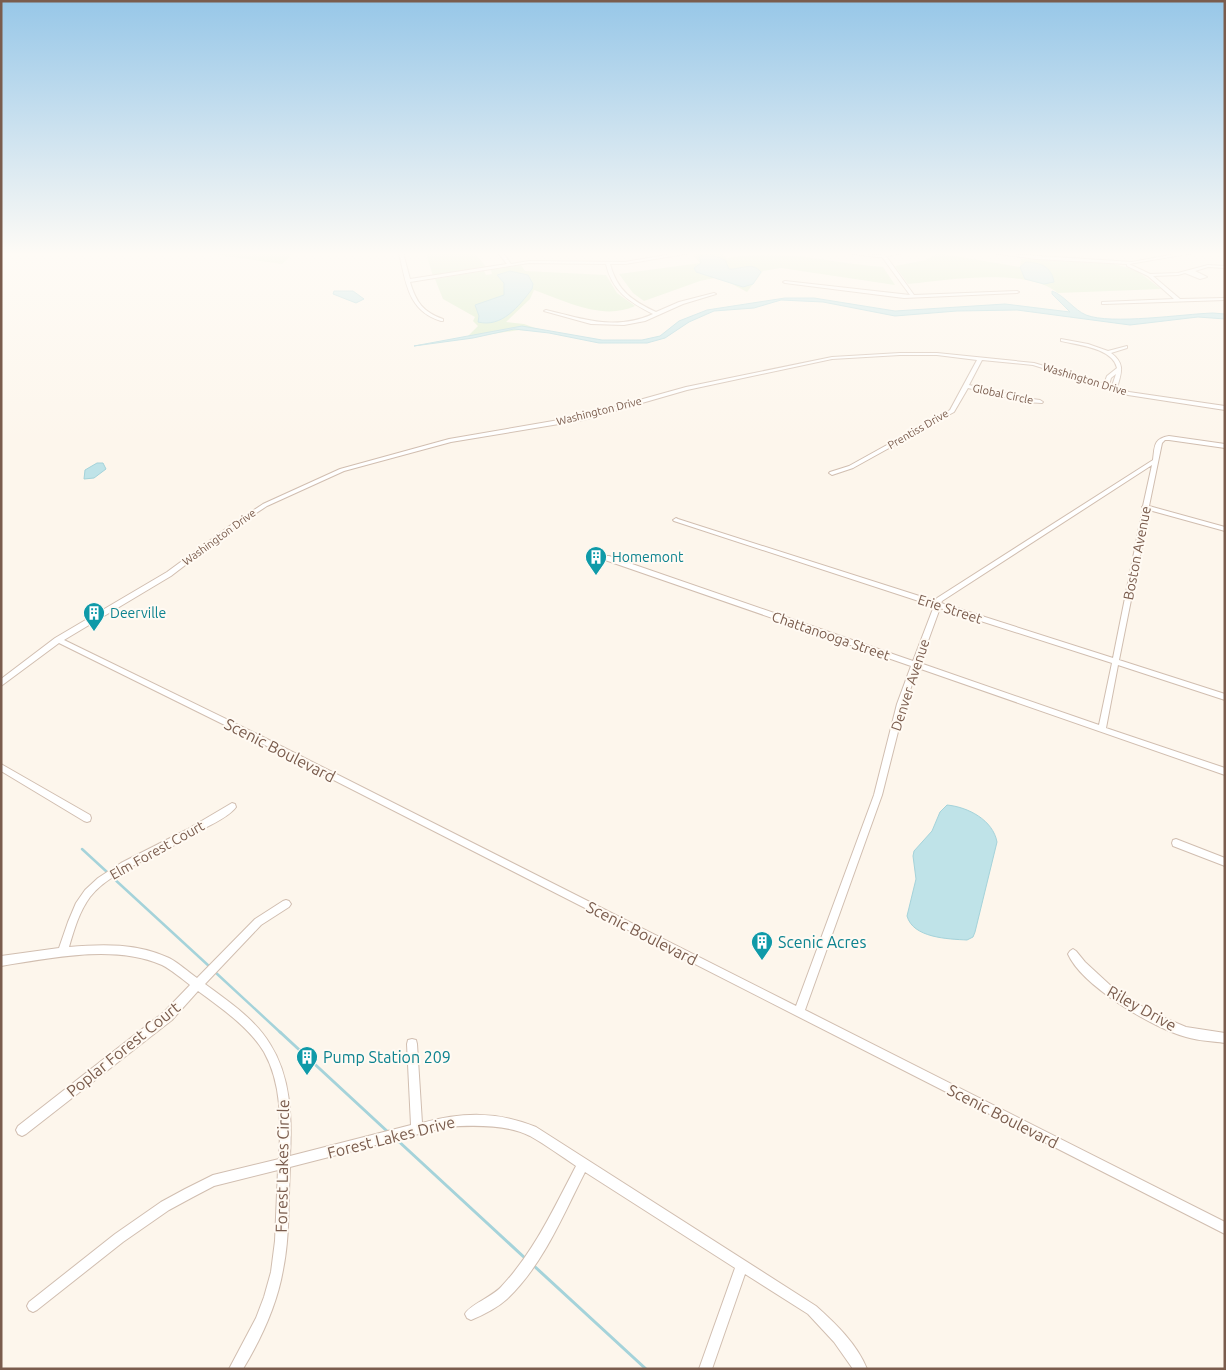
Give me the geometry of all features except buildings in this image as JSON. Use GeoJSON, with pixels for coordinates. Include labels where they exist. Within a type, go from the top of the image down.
{"type":"FeatureCollection","features":[{"type":"Feature","properties":{"kind":"street"},"geometry":{"type":"LineString","coordinates":[[431,317],[441,320]]}},
{"type":"Feature","properties":{"kind":"street"},"geometry":{"type":"LineString","coordinates":[[562,317],[601,324],[629,323],[649,317]]}},
{"type":"Feature","properties":{"kind":"street"},"geometry":{"type":"LineString","coordinates":[[1063,340],[1107,353],[1118,361],[1119,369],[1114,389]]}},
{"type":"Feature","properties":{"kind":"street"},"geometry":{"type":"LineString","coordinates":[[1107,353],[1125,346]]}},
{"type":"Feature","properties":{"kind":"street","name":"Washington Drive"},"geometry":{"type":"LineString","coordinates":[[1,683],[58,640],[169,574],[255,511],[310,483],[355,466],[460,438],[583,418],[686,389],[832,358],[930,353],[1042,366],[1114,389],[1225,408]]}},
{"type":"Feature","properties":{"kind":"street","name":"Prentiss Drive"},"geometry":{"type":"LineString","coordinates":[[832,474],[852,467],[944,416],[954,408],[980,359]]}},
{"type":"Feature","properties":{"kind":"street"},"geometry":{"type":"LineString","coordinates":[[1106,387],[1109,377],[1119,369]]}},
{"type":"Feature","properties":{"kind":"street","name":"Global Circle"},"geometry":{"type":"LineString","coordinates":[[966,386],[1040,402]]}},
{"type":"Feature","properties":{"kind":"street","name":"Boston Avenue"},"geometry":{"type":"LineString","coordinates":[[1102,730],[1157,448],[1163,439],[1225,446]]}},
{"type":"Feature","properties":{"kind":"street","name":"Denver Avenue"},"geometry":{"type":"LineString","coordinates":[[799,1012],[884,777],[901,704],[936,605],[942,597],[973,576],[1154,461]]}},
{"type":"Feature","properties":{"kind":"street"},"geometry":{"type":"LineString","coordinates":[[1145,507],[1225,529]]}},
{"type":"Feature","properties":{"kind":"street","name":"Erie Street"},"geometry":{"type":"LineString","coordinates":[[676,520],[1225,697]]}},
{"type":"Feature","properties":{"kind":"street","name":"Chattanooga Street"},"geometry":{"type":"LineString","coordinates":[[607,558],[1225,772]]}},
{"type":"Feature","properties":{"kind":"street","name":"Scenic Boulevard"},"geometry":{"type":"LineString","coordinates":[[58,640],[1225,1228]]}},
{"type":"Feature","properties":{"kind":"street"},"geometry":{"type":"LineString","coordinates":[[1,767],[87,818]]}},
{"type":"Feature","properties":{"kind":"street","name":"Elm Forest Court"},"geometry":{"type":"LineString","coordinates":[[62,953],[75,913],[88,894],[102,881],[118,869],[202,826],[232,807]]}},
{"type":"Feature","properties":{"kind":"street"},"geometry":{"type":"LineString","coordinates":[[1176,843],[1225,862]]}},
{"type":"Feature","properties":{"kind":"street","name":"Poplar Forest Court"},"geometry":{"type":"LineString","coordinates":[[22,1130],[168,1016],[258,922],[286,904]]}},
{"type":"Feature","properties":{"kind":"street","name":"Forest Lakes Circle"},"geometry":{"type":"LineString","coordinates":[[1,961],[106,948],[144,953],[166,962],[256,1033],[276,1067],[285,1111],[281,1240],[277,1271],[261,1319],[235,1369]]}},
{"type":"Feature","properties":{"kind":"street","name":"Riley Drive"},"geometry":{"type":"LineString","coordinates":[[1073,954],[1081,966],[1101,985],[1150,1015],[1187,1032],[1225,1038]]}},
{"type":"Feature","properties":{"kind":"street"},"geometry":{"type":"LineString","coordinates":[[412,1044],[417,1129]]}},
{"type":"Feature","properties":{"kind":"street","name":"Forest Lakes Drive"},"geometry":{"type":"LineString","coordinates":[[33,1306],[154,1213],[189,1191],[229,1176],[284,1164],[446,1122],[475,1118],[493,1120],[532,1131],[812,1310],[836,1332],[861,1369]]}},
{"type":"Feature","properties":{"kind":"street"},"geometry":{"type":"LineString","coordinates":[[471,1314],[495,1300],[509,1288],[552,1225],[583,1164]]}},
{"type":"Feature","properties":{"kind":"street"},"geometry":{"type":"LineString","coordinates":[[705,1369],[742,1265]]}},
{"type":"Feature","properties":{"kind":"green space"},"geometry":{"type":"Polygon","coordinates":[[[475,317],[511,317],[506,322],[524,324],[546,332],[519,330],[466,338],[478,326],[473,321],[475,317]]]}},
{"type":"Feature","properties":{"kind":"water"},"geometry":{"type":"Polygon","coordinates":[[[479,317],[505,317],[495,322],[478,322],[479,317]]]}},
{"type":"Feature","properties":{"kind":"water"},"geometry":{"type":"Polygon","coordinates":[[[689,317],[701,317],[689,322],[665,338],[647,343],[599,343],[549,333],[514,329],[473,338],[414,346],[522,326],[602,340],[642,340],[660,336],[679,321],[689,317]]]}},
{"type":"Feature","properties":{"kind":"water"},"geometry":{"type":"Polygon","coordinates":[[[1069,317],[1129,319],[1162,317],[1225,317],[1225,319],[1198,317],[1130,325],[1069,317]]]}},
{"type":"Feature","properties":{"kind":"water"},"geometry":{"type":"Polygon","coordinates":[[[97,463],[103,463],[106,469],[94,478],[84,479],[85,470],[97,463]]]}},
{"type":"Feature","properties":{"kind":"water"},"geometry":{"type":"Polygon","coordinates":[[[947,805],[971,812],[985,821],[995,834],[997,842],[975,932],[973,937],[967,940],[941,938],[924,933],[916,929],[907,916],[916,879],[914,851],[932,831],[940,812],[947,805]]]}},
{"type":"Feature","properties":{"kind":"waterway"},"geometry":{"type":"LineString","coordinates":[[82,849],[107,872]]}},
{"type":"Feature","properties":{"kind":"waterway"},"geometry":{"type":"LineString","coordinates":[[111,876],[210,967]]}},
{"type":"Feature","properties":{"kind":"waterway"},"geometry":{"type":"LineString","coordinates":[[215,972],[281,1033]]}},
{"type":"Feature","properties":{"kind":"waterway"},"geometry":{"type":"LineString","coordinates":[[280,1032],[388,1132]]}},
{"type":"Feature","properties":{"kind":"waterway"},"geometry":{"type":"LineString","coordinates":[[395,1138],[526,1259]]}},
{"type":"Feature","properties":{"kind":"waterway"},"geometry":{"type":"LineString","coordinates":[[533,1265],[646,1369]]}},
{"type":"Feature","properties":{"kind":"place","name":"Homemont"},"geometry":{"type":"Point","coordinates":[596,576]}},
{"type":"Feature","properties":{"kind":"place","name":"Deerville"},"geometry":{"type":"Point","coordinates":[94,632]}},
{"type":"Feature","properties":{"kind":"place","name":"Scenic Acres"},"geometry":{"type":"Point","coordinates":[762,961]}},
{"type":"Feature","properties":{"kind":"place","name":"Pump Station 209"},"geometry":{"type":"Point","coordinates":[307,1076]}}]}
